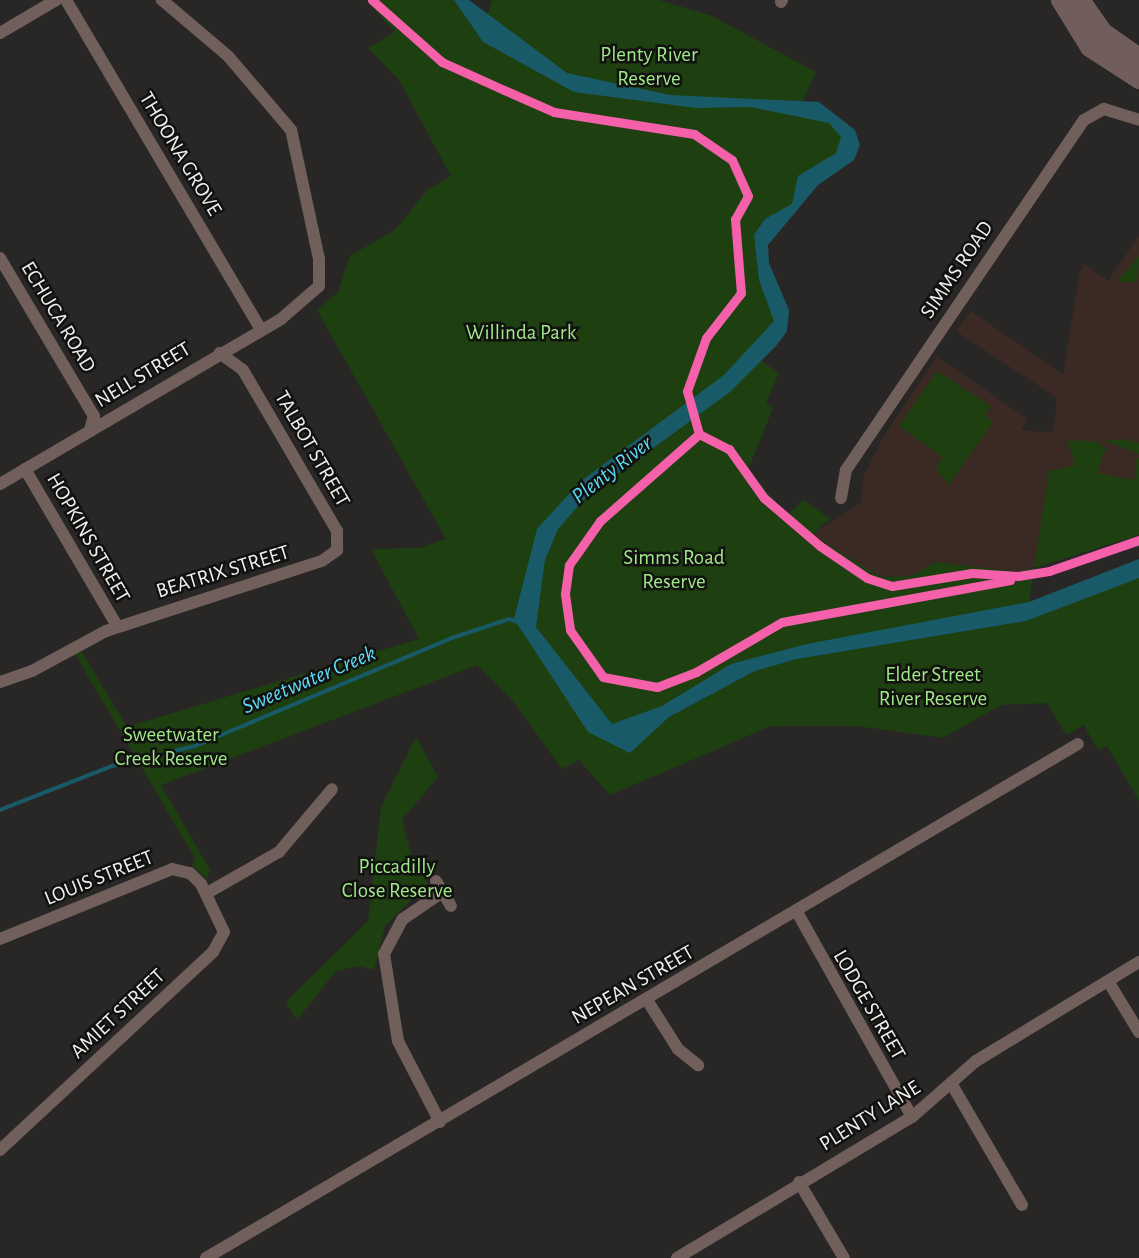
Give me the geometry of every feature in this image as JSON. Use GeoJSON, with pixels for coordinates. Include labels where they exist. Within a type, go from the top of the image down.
{"type":"FeatureCollection","features":[{"type":"Feature","properties":{"kind":"main road"},"geometry":{"type":"LineString","coordinates":[[1061,0],[1090,47],[1139,79]]}},
{"type":"Feature","properties":{"kind":"main road"},"geometry":{"type":"LineString","coordinates":[[1080,0],[1102,32],[1139,58]]}},
{"type":"Feature","properties":{"kind":"street"},"geometry":{"type":"LineString","coordinates":[[0,33],[56,0]]}},
{"type":"Feature","properties":{"kind":"street","name":"THOONA GROVE"},"geometry":{"type":"LineString","coordinates":[[66,0],[260,328]]}},
{"type":"Feature","properties":{"kind":"street","name":"NELL STREET"},"geometry":{"type":"LineString","coordinates":[[0,484],[240,341],[306,300],[319,286],[321,270],[291,130],[228,56],[162,0]]}},
{"type":"Feature","properties":{"kind":"street","name":"SIMMS ROAD"},"geometry":{"type":"LineString","coordinates":[[841,498],[846,470],[1084,120],[1104,109],[1139,120]]}},
{"type":"Feature","properties":{"kind":"street","name":"ECHUCA ROAD"},"geometry":{"type":"LineString","coordinates":[[0,258],[94,416],[90,429]]}},
{"type":"Feature","properties":{"kind":"street","name":"TALBOT STREET"},"geometry":{"type":"LineString","coordinates":[[240,341],[243,370]]}},
{"type":"Feature","properties":{"kind":"street","name":"TALBOT STREET"},"geometry":{"type":"LineString","coordinates":[[220,353],[243,370],[337,531],[337,550]]}},
{"type":"Feature","properties":{"kind":"street","name":"HOPKINS STREET"},"geometry":{"type":"LineString","coordinates":[[25,469],[117,626]]}},
{"type":"Feature","properties":{"kind":"street","name":"BEATRIX STREET"},"geometry":{"type":"LineString","coordinates":[[0,681],[32,672],[117,626],[322,561],[337,550]]}},
{"type":"Feature","properties":{"kind":"street","name":"NEPEAN STREET"},"geometry":{"type":"LineString","coordinates":[[206,1258],[793,915],[1078,744]]}},
{"type":"Feature","properties":{"kind":"street"},"geometry":{"type":"LineString","coordinates":[[207,893],[279,852],[332,789]]}},
{"type":"Feature","properties":{"kind":"street","name":"LOUIS STREET"},"geometry":{"type":"LineString","coordinates":[[0,939],[172,870],[190,873],[207,893]]}},
{"type":"Feature","properties":{"kind":"street"},"geometry":{"type":"LineString","coordinates":[[436,881],[441,893],[451,906]]}},
{"type":"Feature","properties":{"kind":"street","name":"AMIET STREET"},"geometry":{"type":"LineString","coordinates":[[0,1150],[213,952],[224,926],[207,893]]}},
{"type":"Feature","properties":{"kind":"street"},"geometry":{"type":"LineString","coordinates":[[440,1122],[398,1041],[384,954],[403,919],[441,893]]}},
{"type":"Feature","properties":{"kind":"street","name":"LODGE STREET"},"geometry":{"type":"LineString","coordinates":[[793,915],[912,1117]]}},
{"type":"Feature","properties":{"kind":"street","name":"PLENTY LANE"},"geometry":{"type":"LineString","coordinates":[[676,1258],[799,1182],[912,1117],[976,1061],[1139,962]]}},
{"type":"Feature","properties":{"kind":"street"},"geometry":{"type":"LineString","coordinates":[[1108,981],[1139,1032]]}},
{"type":"Feature","properties":{"kind":"street"},"geometry":{"type":"LineString","coordinates":[[647,1000],[678,1049],[698,1065]]}},
{"type":"Feature","properties":{"kind":"street"},"geometry":{"type":"LineString","coordinates":[[951,1083],[1022,1205]]}},
{"type":"Feature","properties":{"kind":"street"},"geometry":{"type":"LineString","coordinates":[[799,1182],[844,1258]]}},
{"type":"Feature","properties":{"kind":"shaded area"},"geometry":{"type":"Polygon","coordinates":[[[1139,236],[1139,535],[1018,572],[936,562],[910,576],[881,577],[812,535],[861,502],[863,477],[884,436],[937,357],[1028,419],[1021,430],[1053,433],[1057,398],[956,331],[971,311],[1063,374],[1080,271],[1085,264],[1108,281],[1139,236]]]}},
{"type":"Feature","properties":{"kind":"green space"},"geometry":{"type":"Polygon","coordinates":[[[366,0],[454,0],[480,38],[492,0],[659,0],[712,16],[816,72],[799,109],[833,120],[850,145],[761,247],[783,311],[756,357],[779,373],[766,403],[773,408],[748,470],[787,515],[804,500],[830,519],[812,535],[881,577],[910,576],[936,562],[1018,572],[1034,568],[1028,610],[1139,569],[1139,801],[1107,746],[1098,750],[1084,725],[1066,735],[1047,703],[1001,705],[943,738],[857,726],[771,726],[610,795],[579,760],[562,769],[513,701],[477,665],[161,785],[210,870],[207,879],[192,865],[195,858],[75,654],[81,651],[127,727],[419,639],[371,549],[419,548],[446,539],[317,310],[338,292],[350,256],[396,229],[427,190],[451,176],[399,80],[368,48],[395,32],[366,0]],[[1028,611],[748,667],[611,741],[630,752],[669,717],[755,671],[797,659],[1026,621],[1028,611]]]}},
{"type":"Feature","properties":{"kind":"green space"},"geometry":{"type":"Polygon","coordinates":[[[1139,256],[1138,282],[1117,282],[1121,277],[1139,256]]]}},
{"type":"Feature","properties":{"kind":"green space"},"geometry":{"type":"Polygon","coordinates":[[[937,371],[991,406],[985,415],[993,422],[949,485],[936,469],[942,457],[899,426],[937,371]]]}},
{"type":"Feature","properties":{"kind":"green space"},"geometry":{"type":"Polygon","coordinates":[[[1124,439],[1139,443],[1139,454],[1104,441],[1124,439]]]}},
{"type":"Feature","properties":{"kind":"green space"},"geometry":{"type":"Polygon","coordinates":[[[1067,440],[1098,442],[1108,451],[1103,453],[1098,473],[1134,480],[1137,461],[1131,460],[1139,458],[1139,535],[1034,568],[1049,471],[1075,465],[1067,440]]]}},
{"type":"Feature","properties":{"kind":"green space","name":"Piccadilly Close Reserve"},"geometry":{"type":"Polygon","coordinates":[[[416,737],[438,777],[402,820],[411,854],[428,883],[385,926],[374,970],[359,966],[336,971],[297,1020],[286,1002],[368,921],[381,807],[416,737]]]}},
{"type":"Feature","properties":{"kind":"water","name":"Plenty River"},"geometry":{"type":"Polygon","coordinates":[[[454,0],[469,0],[567,73],[670,95],[819,102],[855,130],[860,145],[854,160],[818,185],[768,245],[769,263],[789,310],[787,331],[776,346],[730,392],[586,497],[558,529],[545,560],[536,627],[612,724],[662,706],[731,664],[807,644],[1029,602],[1139,559],[1139,578],[1026,621],[797,659],[755,671],[669,717],[630,753],[588,732],[514,619],[537,529],[581,481],[724,375],[774,321],[759,280],[754,235],[765,219],[792,204],[798,176],[836,153],[841,137],[829,123],[751,107],[696,108],[574,92],[483,42],[454,0]]]}},
{"type":"Feature","properties":{"kind":"waterway","name":"Sweetwater Creek"},"geometry":{"type":"LineString","coordinates":[[0,810],[112,766],[195,746],[452,638],[509,619],[518,622]]}},
{"type":"Feature","properties":{"kind":"cycle path"},"geometry":{"type":"LineString","coordinates":[[372,0],[442,62],[504,90],[554,112],[694,134],[732,160],[748,196],[735,219],[741,293],[706,338],[687,391],[699,434],[729,449],[764,498],[820,546],[867,578],[892,586],[972,573],[1018,576],[1049,571],[1139,540]]}},
{"type":"Feature","properties":{"kind":"cycle path"},"geometry":{"type":"LineString","coordinates":[[699,434],[600,521],[569,565],[565,594],[570,630],[603,677],[657,687],[696,672],[782,622],[1010,580]]}},
{"type":"Feature","properties":{"kind":"park label","name":"Plenty River Reserve"},"geometry":{"type":"Point","coordinates":[649,67]}},
{"type":"Feature","properties":{"kind":"park label","name":"Willinda Park"},"geometry":{"type":"Point","coordinates":[521,333]}},
{"type":"Feature","properties":{"kind":"park label","name":"Simms Road Reserve"},"geometry":{"type":"Point","coordinates":[674,570]}},
{"type":"Feature","properties":{"kind":"park label","name":"Elder Street River Reserve"},"geometry":{"type":"Point","coordinates":[933,687]}},
{"type":"Feature","properties":{"kind":"park label","name":"Sweetwater Creek Reserve"},"geometry":{"type":"Point","coordinates":[171,747]}}]}
